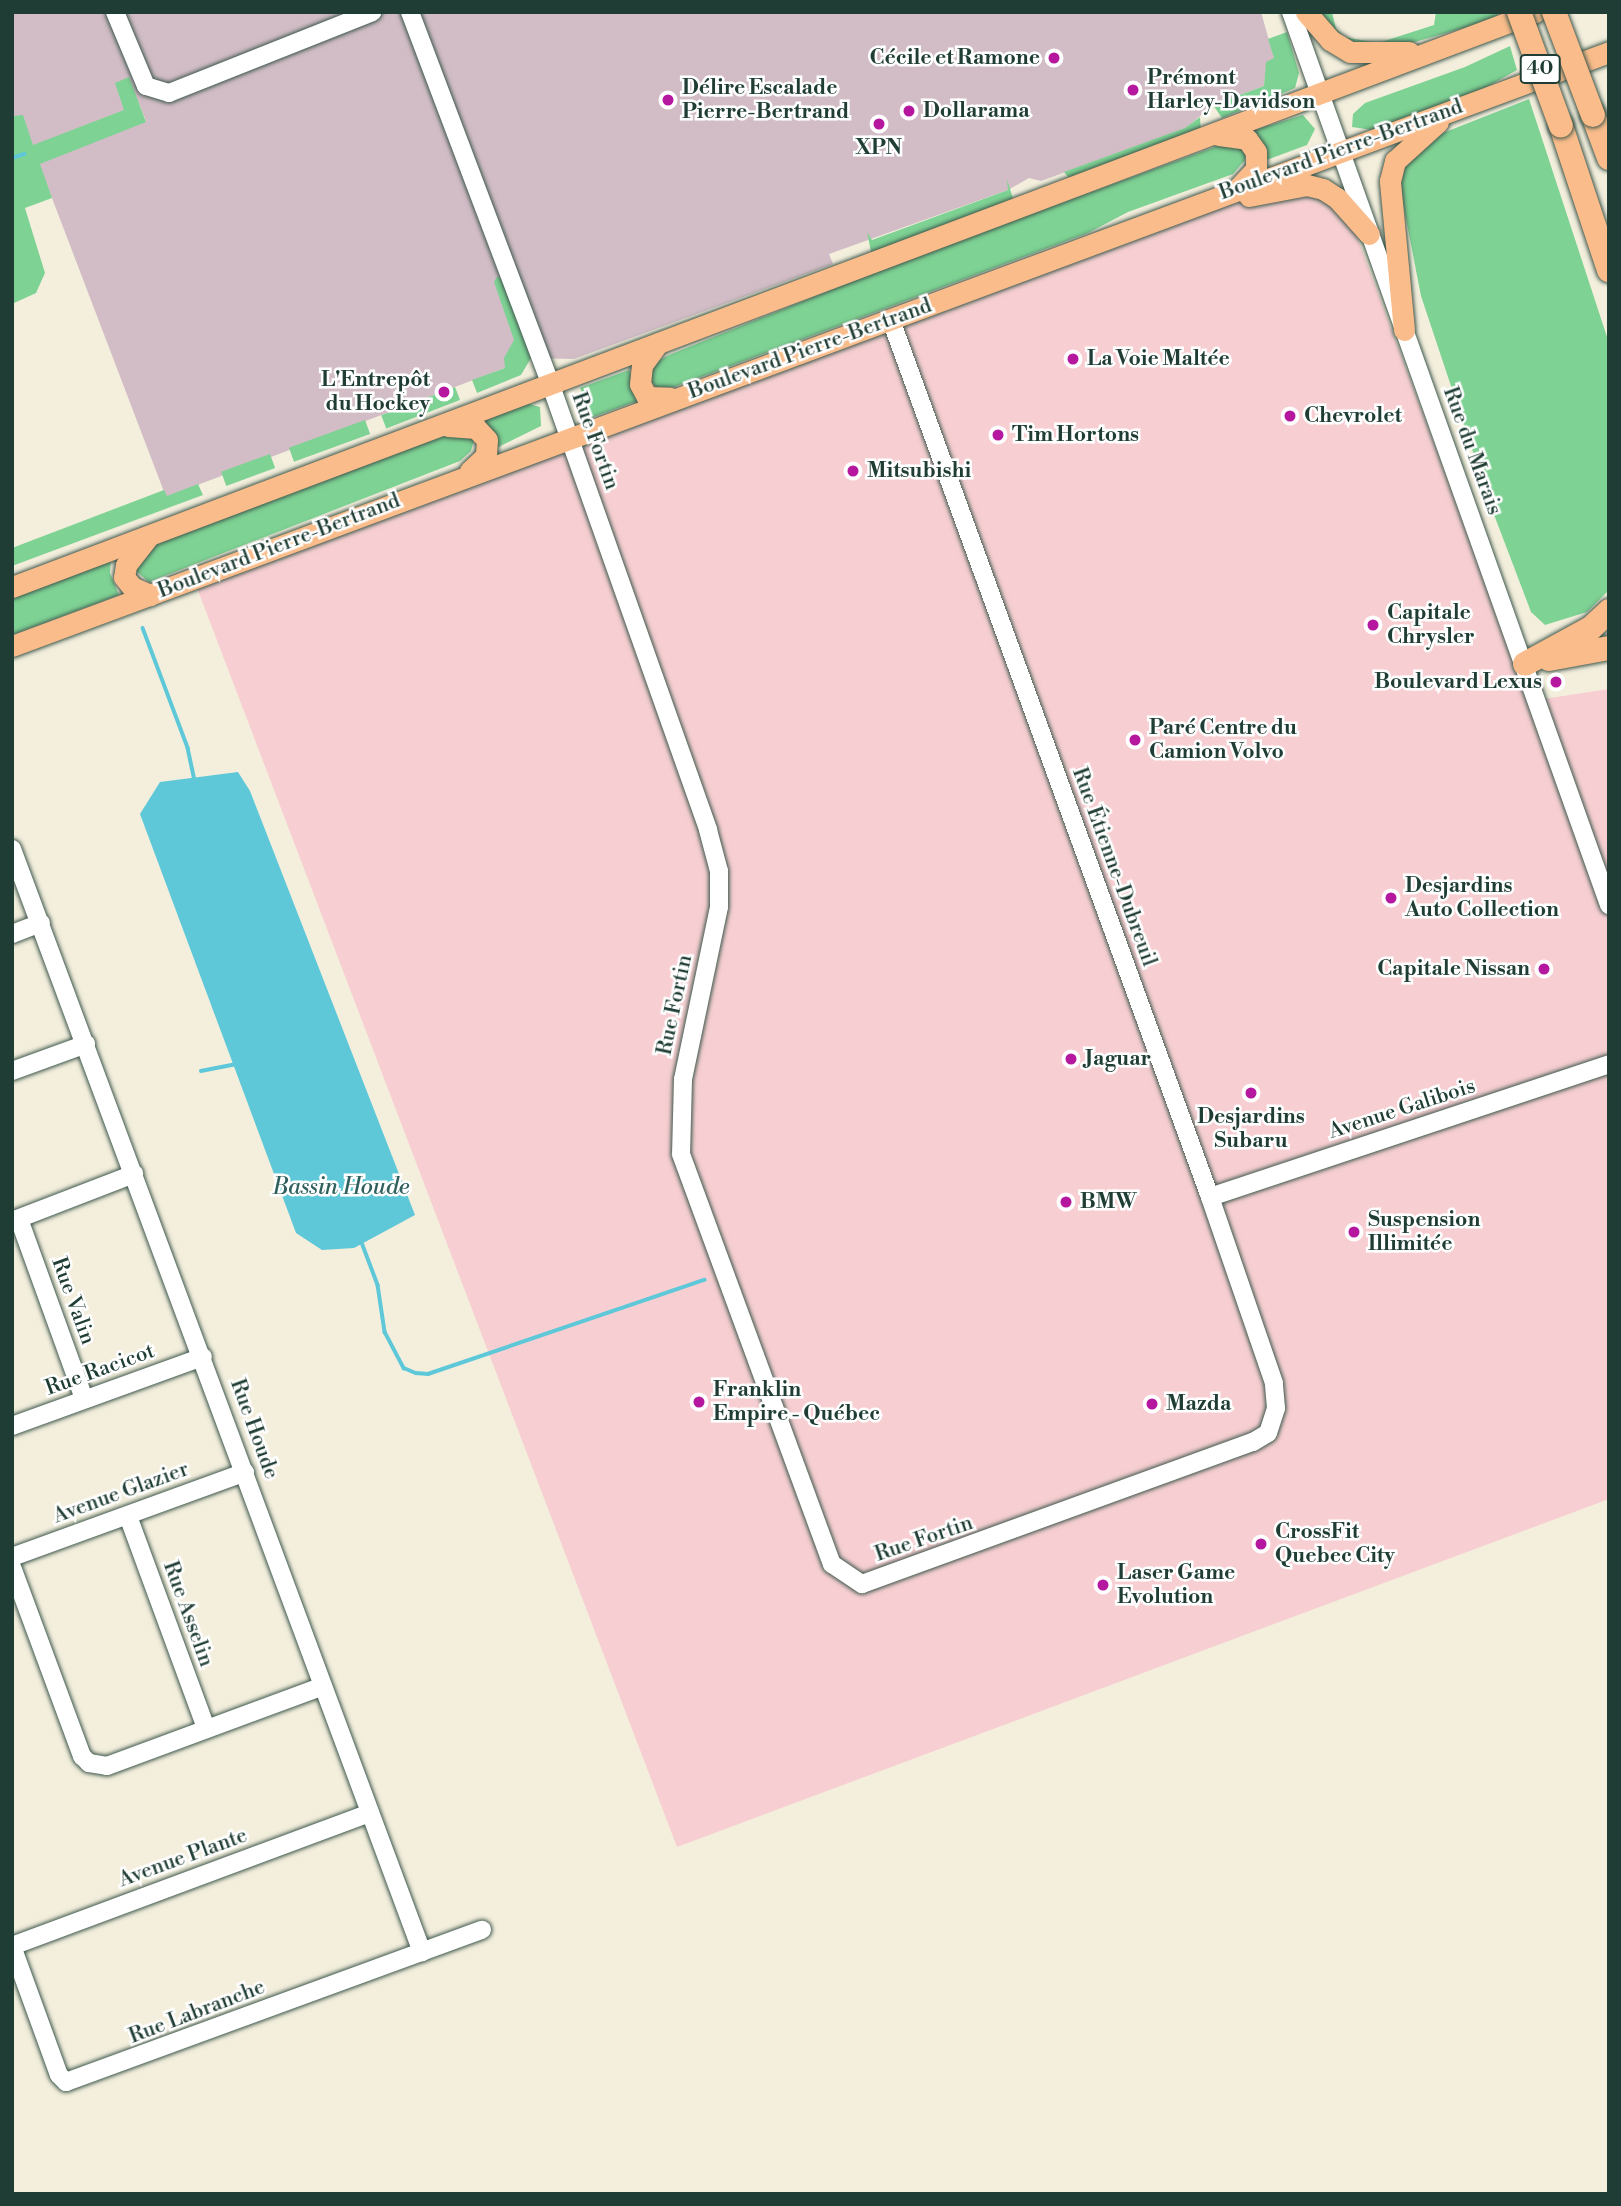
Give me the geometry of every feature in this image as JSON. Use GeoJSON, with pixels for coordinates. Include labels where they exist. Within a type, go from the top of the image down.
{"type":"FeatureCollection","features":[{"type":"Feature","properties":{"kind":"highway","name":"40"},"geometry":{"type":"LineString","coordinates":[[1519,12],[1562,126],[1609,270]]}},
{"type":"Feature","properties":{"kind":"highway","name":"40"},"geometry":{"type":"LineString","coordinates":[[1554,12],[1609,158]]}},
{"type":"Feature","properties":{"kind":"highway"},"geometry":{"type":"LineString","coordinates":[[1525,664],[1591,628],[1609,611]]}},
{"type":"Feature","properties":{"kind":"highway"},"geometry":{"type":"LineString","coordinates":[[1525,664],[1609,648]]}},
{"type":"Feature","properties":{"kind":"main road"},"geometry":{"type":"LineString","coordinates":[[1306,12],[1330,40],[1350,52],[1432,51]]}},
{"type":"Feature","properties":{"kind":"main road"},"geometry":{"type":"LineString","coordinates":[[12,587],[1535,12]]}},
{"type":"Feature","properties":{"kind":"main road","name":"Boulevard Pierre-Bertrand"},"geometry":{"type":"LineString","coordinates":[[12,646],[463,476],[891,320],[1237,188],[1609,52]]}},
{"type":"Feature","properties":{"kind":"main road"},"geometry":{"type":"LineString","coordinates":[[1404,330],[1390,181],[1395,161],[1420,134],[1460,107]]}},
{"type":"Feature","properties":{"kind":"main road"},"geometry":{"type":"LineString","coordinates":[[1212,135],[1244,138],[1255,148],[1256,169],[1237,188]]}},
{"type":"Feature","properties":{"kind":"main road"},"geometry":{"type":"LineString","coordinates":[[1162,216],[1307,185],[1337,198],[1369,234]]}},
{"type":"Feature","properties":{"kind":"main road"},"geometry":{"type":"LineString","coordinates":[[658,343],[642,365],[639,384],[647,397],[676,399]]}},
{"type":"Feature","properties":{"kind":"main road"},"geometry":{"type":"LineString","coordinates":[[442,426],[476,428],[487,440],[486,456],[463,476]]}},
{"type":"Feature","properties":{"kind":"main road"},"geometry":{"type":"LineString","coordinates":[[150,536],[124,572],[132,587],[150,595]]}},
{"type":"Feature","properties":{"kind":"street"},"geometry":{"type":"LineString","coordinates":[[115,12],[146,86],[169,93],[373,12]]}},
{"type":"Feature","properties":{"kind":"street","name":"Rue Fortin"},"geometry":{"type":"LineString","coordinates":[[411,12],[655,673],[719,871],[719,907],[683,1079],[681,1154],[832,1564],[862,1584],[1127,1492],[1268,1433]]}},
{"type":"Feature","properties":{"kind":"street","name":"Rue du Marais"},"geometry":{"type":"LineString","coordinates":[[1291,12],[1609,905]]}},
{"type":"Feature","properties":{"kind":"street","name":"Rue Étienne-Dubreuil"},"geometry":{"type":"LineString","coordinates":[[891,320],[1210,1197],[1274,1383],[1276,1408],[1268,1433]]}},
{"type":"Feature","properties":{"kind":"street","name":"Rue Houde"},"geometry":{"type":"LineString","coordinates":[[12,849],[246,1472],[422,1952]]}},
{"type":"Feature","properties":{"kind":"street"},"geometry":{"type":"LineString","coordinates":[[12,934],[41,923]]}},
{"type":"Feature","properties":{"kind":"street"},"geometry":{"type":"LineString","coordinates":[[12,1071],[86,1044]]}},
{"type":"Feature","properties":{"kind":"street","name":"Avenue Galibois"},"geometry":{"type":"LineString","coordinates":[[1210,1197],[1609,1064]]}},
{"type":"Feature","properties":{"kind":"street"},"geometry":{"type":"LineString","coordinates":[[16,1220],[134,1174]]}},
{"type":"Feature","properties":{"kind":"street","name":"Rue Valin"},"geometry":{"type":"LineString","coordinates":[[16,1220],[84,1399]]}},
{"type":"Feature","properties":{"kind":"street","name":"Rue Racicot"},"geometry":{"type":"LineString","coordinates":[[12,1426],[203,1357]]}},
{"type":"Feature","properties":{"kind":"street","name":"Avenue Glazier"},"geometry":{"type":"LineString","coordinates":[[12,1557],[246,1472]]}},
{"type":"Feature","properties":{"kind":"street","name":"Rue Asselin"},"geometry":{"type":"LineString","coordinates":[[128,1516],[206,1728]]}},
{"type":"Feature","properties":{"kind":"street"},"geometry":{"type":"LineString","coordinates":[[12,1567],[82,1756],[89,1763],[107,1766],[323,1686]]}},
{"type":"Feature","properties":{"kind":"street","name":"Avenue Plante"},"geometry":{"type":"LineString","coordinates":[[12,1946],[370,1813]]}},
{"type":"Feature","properties":{"kind":"street","name":"Rue Labranche"},"geometry":{"type":"LineString","coordinates":[[12,1946],[59,2075],[66,2082],[482,1930]]}},
{"type":"Feature","properties":{"kind":"shaded area"},"geometry":{"type":"Polygon","coordinates":[[[12,12],[1261,12],[1274,58],[1266,67],[1264,86],[1213,105],[1186,128],[1041,181],[1029,178],[1008,190],[829,254],[833,264],[574,359],[531,358],[166,497],[39,164],[146,121],[128,77],[125,110],[32,146],[23,116],[12,116],[12,12]]]}},
{"type":"Feature","properties":{"kind":"shaded area"},"geometry":{"type":"Polygon","coordinates":[[[1285,183],[1346,207],[1530,701],[1609,689],[1609,1499],[677,1847],[197,588],[1285,183]]]}},
{"type":"Feature","properties":{"kind":"green space"},"geometry":{"type":"Polygon","coordinates":[[[1319,12],[1332,12],[1336,29],[1344,37],[1378,43],[1434,25],[1436,12],[1496,12],[1499,18],[1383,51],[1352,50],[1319,12]]]}},
{"type":"Feature","properties":{"kind":"green space"},"geometry":{"type":"Polygon","coordinates":[[[1287,32],[1299,73],[1295,88],[1222,118],[1213,105],[1264,86],[1266,62],[1274,58],[1268,39],[1287,32]]]}},
{"type":"Feature","properties":{"kind":"green space"},"geometry":{"type":"Polygon","coordinates":[[[1510,46],[1517,70],[1485,88],[1372,130],[1352,127],[1353,114],[1365,103],[1465,67],[1510,46]]]}},
{"type":"Feature","properties":{"kind":"green space"},"geometry":{"type":"Polygon","coordinates":[[[129,77],[146,122],[40,164],[52,198],[25,208],[45,273],[36,293],[12,304],[12,116],[23,115],[33,145],[124,110],[115,83],[129,77]]]}},
{"type":"Feature","properties":{"kind":"green space"},"geometry":{"type":"Polygon","coordinates":[[[1529,99],[1609,343],[1609,590],[1587,612],[1545,625],[1531,612],[1493,512],[1421,296],[1400,188],[1403,169],[1416,150],[1443,133],[1529,99]]]}},
{"type":"Feature","properties":{"kind":"green space"},"geometry":{"type":"Polygon","coordinates":[[[1303,115],[1315,129],[1307,145],[1261,162],[1251,131],[1303,115]]]}},
{"type":"Feature","properties":{"kind":"green space"},"geometry":{"type":"Polygon","coordinates":[[[1200,117],[1201,133],[1070,179],[1064,172],[1185,128],[1200,117]]]}},
{"type":"Feature","properties":{"kind":"green space"},"geometry":{"type":"Polygon","coordinates":[[[1223,144],[1238,144],[1245,150],[1245,160],[1233,174],[1128,212],[1088,233],[674,387],[656,387],[647,377],[658,361],[669,355],[913,257],[1223,144]]]}},
{"type":"Feature","properties":{"kind":"green space"},"geometry":{"type":"Polygon","coordinates":[[[1007,179],[1014,202],[871,252],[867,232],[872,240],[1008,190],[1007,179]]]}},
{"type":"Feature","properties":{"kind":"green space"},"geometry":{"type":"Polygon","coordinates":[[[497,277],[503,279],[531,358],[521,375],[477,393],[472,380],[505,368],[504,358],[514,340],[494,282],[497,277]]]}},
{"type":"Feature","properties":{"kind":"green space"},"geometry":{"type":"Polygon","coordinates":[[[629,370],[640,400],[591,418],[580,388],[629,370]]]}},
{"type":"Feature","properties":{"kind":"green space"},"geometry":{"type":"Polygon","coordinates":[[[455,387],[460,400],[386,428],[381,415],[455,387]]]}},
{"type":"Feature","properties":{"kind":"green space"},"geometry":{"type":"Polygon","coordinates":[[[522,402],[540,407],[541,426],[488,452],[489,426],[479,419],[522,402]]]}},
{"type":"Feature","properties":{"kind":"green space"},"geometry":{"type":"Polygon","coordinates":[[[365,420],[370,434],[294,462],[289,448],[365,420]]]}},
{"type":"Feature","properties":{"kind":"green space"},"geometry":{"type":"Polygon","coordinates":[[[451,432],[475,436],[471,451],[460,461],[149,582],[135,570],[141,550],[451,432]]]}},
{"type":"Feature","properties":{"kind":"green space"},"geometry":{"type":"Polygon","coordinates":[[[270,454],[275,468],[226,486],[221,472],[270,454]]]}},
{"type":"Feature","properties":{"kind":"green space"},"geometry":{"type":"Polygon","coordinates":[[[198,484],[203,495],[12,566],[12,548],[164,490],[167,496],[198,484]]]}},
{"type":"Feature","properties":{"kind":"green space"},"geometry":{"type":"Polygon","coordinates":[[[111,558],[110,573],[119,595],[12,635],[12,594],[111,558]]]}},
{"type":"Feature","properties":{"kind":"water","name":"Bassin Houde"},"geometry":{"type":"Polygon","coordinates":[[[238,772],[250,791],[415,1215],[354,1248],[322,1250],[296,1233],[140,814],[160,782],[238,772]]]}},
{"type":"Feature","properties":{"kind":"waterway"},"geometry":{"type":"LineString","coordinates":[[12,158],[24,154]]}},
{"type":"Feature","properties":{"kind":"waterway"},"geometry":{"type":"LineString","coordinates":[[143,628],[188,748],[195,782]]}},
{"type":"Feature","properties":{"kind":"waterway"},"geometry":{"type":"LineString","coordinates":[[201,1071],[236,1064]]}},
{"type":"Feature","properties":{"kind":"waterway"},"geometry":{"type":"LineString","coordinates":[[361,1240],[378,1285],[385,1332],[404,1368],[416,1373],[428,1374],[704,1280]]}},
{"type":"Feature","properties":{"kind":"place","name":"Cécile et Ramone"},"geometry":{"type":"Point","coordinates":[1054,58]}},
{"type":"Feature","properties":{"kind":"place","name":"Prémont Harley-Davidson"},"geometry":{"type":"Point","coordinates":[1133,90]}},
{"type":"Feature","properties":{"kind":"place","name":"Délire Escalade Pierre-Bertrand"},"geometry":{"type":"Point","coordinates":[668,100]}},
{"type":"Feature","properties":{"kind":"place","name":"Dollarama"},"geometry":{"type":"Point","coordinates":[909,111]}},
{"type":"Feature","properties":{"kind":"place","name":"XPN"},"geometry":{"type":"Point","coordinates":[879,124]}},
{"type":"Feature","properties":{"kind":"place","name":"La Voie Maltée"},"geometry":{"type":"Point","coordinates":[1073,359]}},
{"type":"Feature","properties":{"kind":"place","name":"L'Entrepôt du Hockey"},"geometry":{"type":"Point","coordinates":[444,392]}},
{"type":"Feature","properties":{"kind":"place","name":"Chevrolet"},"geometry":{"type":"Point","coordinates":[1290,416]}},
{"type":"Feature","properties":{"kind":"place","name":"Tim Hortons"},"geometry":{"type":"Point","coordinates":[998,435]}},
{"type":"Feature","properties":{"kind":"place","name":"Mitsubishi"},"geometry":{"type":"Point","coordinates":[853,471]}},
{"type":"Feature","properties":{"kind":"place","name":"Capitale Chrysler"},"geometry":{"type":"Point","coordinates":[1373,625]}},
{"type":"Feature","properties":{"kind":"place","name":"Boulevard Lexus"},"geometry":{"type":"Point","coordinates":[1556,682]}},
{"type":"Feature","properties":{"kind":"place","name":"Paré Centre du Camion Volvo"},"geometry":{"type":"Point","coordinates":[1135,740]}},
{"type":"Feature","properties":{"kind":"place","name":"Desjardins Auto Collection"},"geometry":{"type":"Point","coordinates":[1391,898]}},
{"type":"Feature","properties":{"kind":"place","name":"Capitale Nissan"},"geometry":{"type":"Point","coordinates":[1544,969]}},
{"type":"Feature","properties":{"kind":"place","name":"Jaguar"},"geometry":{"type":"Point","coordinates":[1071,1059]}},
{"type":"Feature","properties":{"kind":"place","name":"Desjardins Subaru"},"geometry":{"type":"Point","coordinates":[1251,1093]}},
{"type":"Feature","properties":{"kind":"place","name":"BMW"},"geometry":{"type":"Point","coordinates":[1066,1202]}},
{"type":"Feature","properties":{"kind":"place","name":"Suspension Illimitée"},"geometry":{"type":"Point","coordinates":[1354,1232]}},
{"type":"Feature","properties":{"kind":"place","name":"Franklin Empire - Québec"},"geometry":{"type":"Point","coordinates":[699,1402]}},
{"type":"Feature","properties":{"kind":"place","name":"Mazda"},"geometry":{"type":"Point","coordinates":[1152,1404]}},
{"type":"Feature","properties":{"kind":"place","name":"CrossFit Quebec City"},"geometry":{"type":"Point","coordinates":[1261,1544]}},
{"type":"Feature","properties":{"kind":"place","name":"Laser Game Evolution"},"geometry":{"type":"Point","coordinates":[1103,1585]}}]}
